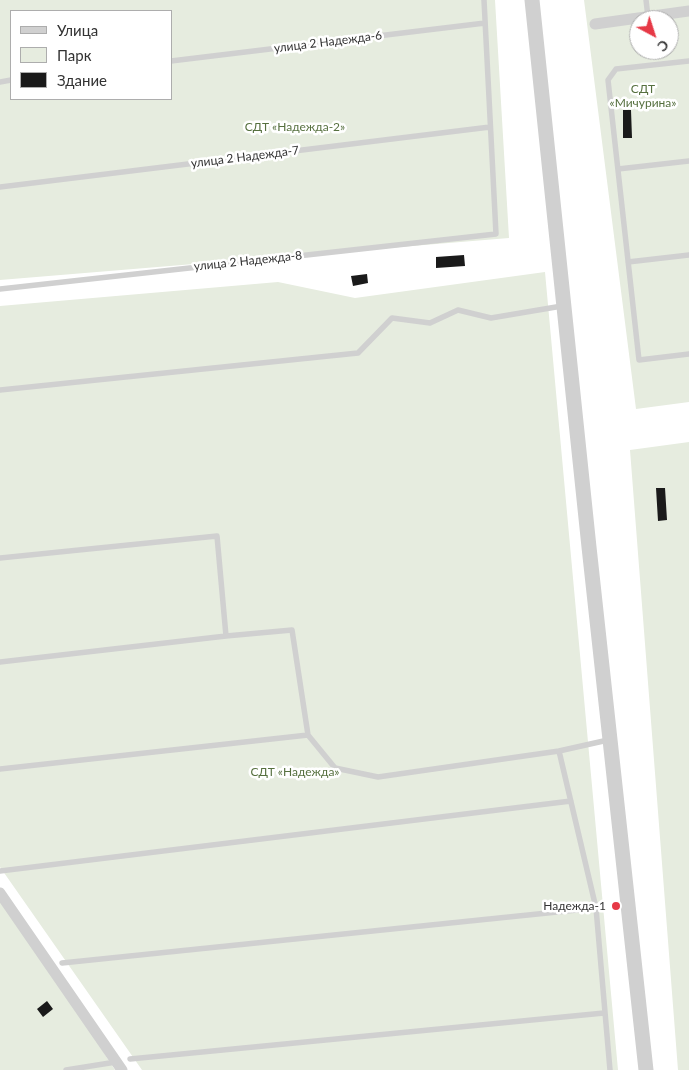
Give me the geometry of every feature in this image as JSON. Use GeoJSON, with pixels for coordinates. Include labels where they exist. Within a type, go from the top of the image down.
{"type":"FeatureCollection","features":[{"type":"Feature","properties":{"kind":"street"},"geometry":{"type":"LineString","coordinates":[[532,0],[646,1070]]}},
{"type":"Feature","properties":{"kind":"street"},"geometry":{"type":"LineString","coordinates":[[595,24],[629,20]]}},
{"type":"Feature","properties":{"kind":"street"},"geometry":{"type":"LineString","coordinates":[[0,893],[119,1066]]}},
{"type":"Feature","properties":{"kind":"lane"},"geometry":{"type":"LineString","coordinates":[[484,0],[490,127]]}},
{"type":"Feature","properties":{"kind":"lane","name":"улица 2 Надежда-6"},"geometry":{"type":"LineString","coordinates":[[172,61],[485,23]]}},
{"type":"Feature","properties":{"kind":"lane"},"geometry":{"type":"LineString","coordinates":[[689,61],[616,70],[608,80],[639,360],[689,354]]}},
{"type":"Feature","properties":{"kind":"lane","name":"улица 2 Надежда-7"},"geometry":{"type":"LineString","coordinates":[[0,187],[490,127]]}},
{"type":"Feature","properties":{"kind":"lane","name":"улица 2 Надежда-8"},"geometry":{"type":"LineString","coordinates":[[0,289],[496,234],[490,127]]}},
{"type":"Feature","properties":{"kind":"lane"},"geometry":{"type":"LineString","coordinates":[[618,169],[689,161]]}},
{"type":"Feature","properties":{"kind":"lane"},"geometry":{"type":"LineString","coordinates":[[628,262],[689,255]]}},
{"type":"Feature","properties":{"kind":"lane"},"geometry":{"type":"LineString","coordinates":[[0,390],[358,353],[392,318],[430,323],[458,310],[491,318],[564,305]]}},
{"type":"Feature","properties":{"kind":"lane"},"geometry":{"type":"LineString","coordinates":[[0,558],[217,536],[226,636]]}},
{"type":"Feature","properties":{"kind":"lane"},"geometry":{"type":"LineString","coordinates":[[0,662],[292,630],[308,735],[335,768],[378,778],[559,751],[610,740]]}},
{"type":"Feature","properties":{"kind":"lane"},"geometry":{"type":"LineString","coordinates":[[0,769],[308,735]]}},
{"type":"Feature","properties":{"kind":"lane"},"geometry":{"type":"LineString","coordinates":[[559,751],[596,908],[610,1070]]}},
{"type":"Feature","properties":{"kind":"lane"},"geometry":{"type":"LineString","coordinates":[[0,871],[572,801]]}},
{"type":"Feature","properties":{"kind":"lane"},"geometry":{"type":"LineString","coordinates":[[62,963],[596,908]]}},
{"type":"Feature","properties":{"kind":"lane"},"geometry":{"type":"LineString","coordinates":[[130,1059],[604,1013]]}},
{"type":"Feature","properties":{"kind":"lane"},"geometry":{"type":"LineString","coordinates":[[66,1070],[119,1066]]}},
{"type":"Feature","properties":{"kind":"green space","name":"СДТ «Надежда-2»"},"geometry":{"type":"Polygon","coordinates":[[[0,0],[495,0],[509,238],[0,280],[0,0]]]}},
{"type":"Feature","properties":{"kind":"green space","name":"СДТ «Мичурина»"},"geometry":{"type":"Polygon","coordinates":[[[584,0],[689,0],[689,402],[636,409],[584,0]]]}},
{"type":"Feature","properties":{"kind":"green space","name":"СДТ «Надежда»"},"geometry":{"type":"Polygon","coordinates":[[[545,272],[618,1070],[142,1070],[0,867],[0,306],[278,282],[355,298],[545,272]]]}},
{"type":"Feature","properties":{"kind":"green space"},"geometry":{"type":"Polygon","coordinates":[[[689,442],[689,1070],[678,1070],[630,450],[689,442]]]}},
{"type":"Feature","properties":{"kind":"green space"},"geometry":{"type":"Polygon","coordinates":[[[0,894],[115,1070],[0,1070],[0,894]]]}},
{"type":"Feature","properties":{"kind":"building"},"geometry":{"type":"Polygon","coordinates":[[[623,110],[631,110],[632,138],[623,138],[623,110]]]}},
{"type":"Feature","properties":{"kind":"building"},"geometry":{"type":"Polygon","coordinates":[[[464,255],[465,266],[436,268],[436,257],[464,255]]]}},
{"type":"Feature","properties":{"kind":"building"},"geometry":{"type":"Polygon","coordinates":[[[367,274],[368,283],[353,286],[351,276],[367,274]]]}},
{"type":"Feature","properties":{"kind":"building"},"geometry":{"type":"Polygon","coordinates":[[[656,488],[665,488],[667,520],[658,521],[656,488]]]}},
{"type":"Feature","properties":{"kind":"building"},"geometry":{"type":"Polygon","coordinates":[[[47,1001],[53,1009],[43,1017],[37,1009],[47,1001]]]}},
{"type":"Feature","properties":{"kind":"place","name":"Надежда-1"},"geometry":{"type":"Point","coordinates":[616,906]}}]}
